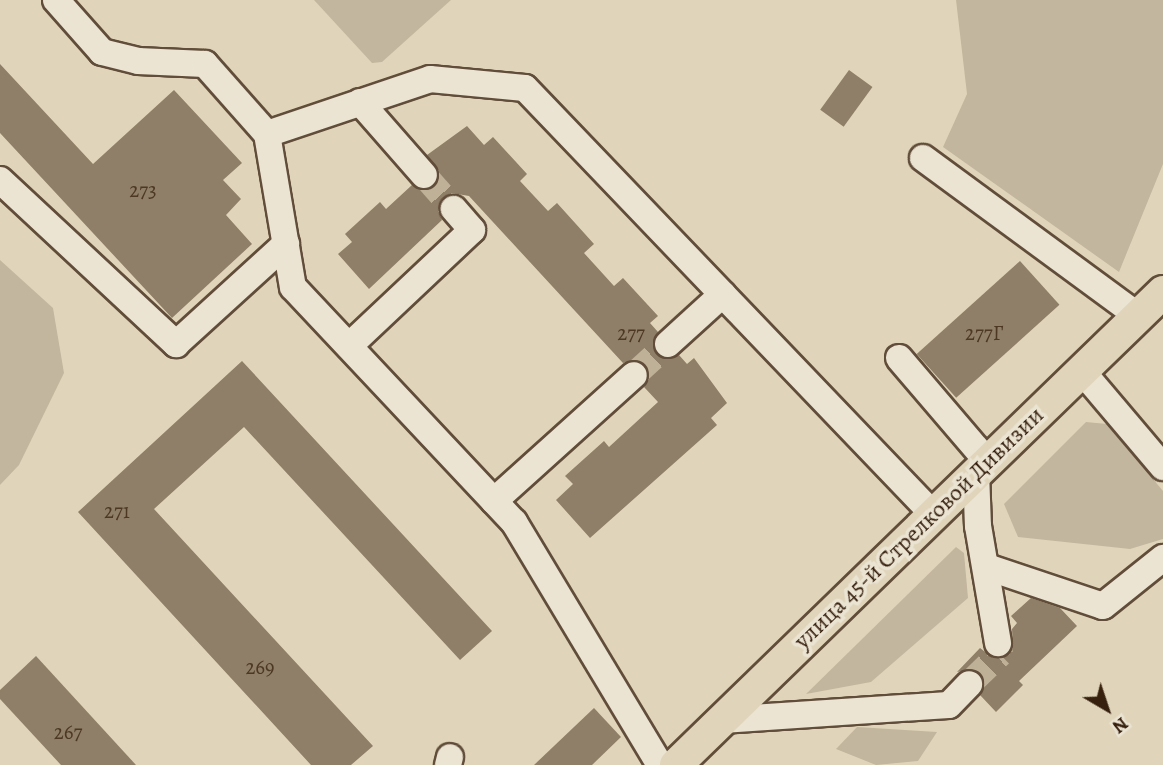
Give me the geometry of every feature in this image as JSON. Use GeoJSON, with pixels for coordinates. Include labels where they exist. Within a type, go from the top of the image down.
{"type":"FeatureCollection","features":[{"type":"Feature","properties":{"kind":"main road","name":"улица 45-й Стрелковой Дивизии"},"geometry":{"type":"LineString","coordinates":[[676,765],[1163,292]]}},
{"type":"Feature","properties":{"kind":"lane"},"geometry":{"type":"LineString","coordinates":[[56,0],[102,52],[138,61],[205,64],[267,134],[293,287],[514,522],[660,765]]}},
{"type":"Feature","properties":{"kind":"lane"},"geometry":{"type":"LineString","coordinates":[[267,134],[430,79],[525,88],[933,514]]}},
{"type":"Feature","properties":{"kind":"lane"},"geometry":{"type":"LineString","coordinates":[[360,102],[424,175]]}},
{"type":"Feature","properties":{"kind":"lane"},"geometry":{"type":"LineString","coordinates":[[923,158],[1137,315]]}},
{"type":"Feature","properties":{"kind":"lane"},"geometry":{"type":"LineString","coordinates":[[0,180],[176,344],[286,244]]}},
{"type":"Feature","properties":{"kind":"lane"},"geometry":{"type":"LineString","coordinates":[[349,346],[472,230],[454,208]]}},
{"type":"Feature","properties":{"kind":"lane"},"geometry":{"type":"LineString","coordinates":[[668,344],[723,294]]}},
{"type":"Feature","properties":{"kind":"lane"},"geometry":{"type":"LineString","coordinates":[[899,358],[982,466],[978,526],[998,643]]}},
{"type":"Feature","properties":{"kind":"lane"},"geometry":{"type":"LineString","coordinates":[[1081,370],[1163,467]]}},
{"type":"Feature","properties":{"kind":"lane"},"geometry":{"type":"LineString","coordinates":[[494,501],[634,375]]}},
{"type":"Feature","properties":{"kind":"lane"},"geometry":{"type":"LineString","coordinates":[[987,567],[1103,606],[1163,558]]}},
{"type":"Feature","properties":{"kind":"lane"},"geometry":{"type":"LineString","coordinates":[[722,720],[949,705],[969,684]]}},
{"type":"Feature","properties":{"kind":"shaded area"},"geometry":{"type":"Polygon","coordinates":[[[314,0],[451,0],[382,62],[372,63],[314,0]]]}},
{"type":"Feature","properties":{"kind":"shaded area"},"geometry":{"type":"Polygon","coordinates":[[[956,0],[1163,0],[1163,164],[1119,272],[943,147],[967,94],[956,0]]]}},
{"type":"Feature","properties":{"kind":"shaded area"},"geometry":{"type":"Polygon","coordinates":[[[0,260],[53,308],[64,373],[19,465],[0,485],[0,260]]]}},
{"type":"Feature","properties":{"kind":"shaded area"},"geometry":{"type":"Polygon","coordinates":[[[1086,422],[1107,424],[1163,491],[1163,539],[1130,549],[1018,537],[1004,504],[1086,422]]]}},
{"type":"Feature","properties":{"kind":"shaded area"},"geometry":{"type":"Polygon","coordinates":[[[956,547],[964,553],[968,598],[871,682],[806,694],[956,547]]]}},
{"type":"Feature","properties":{"kind":"shaded area"},"geometry":{"type":"Polygon","coordinates":[[[857,727],[937,732],[918,761],[876,765],[836,749],[857,727]]]}},
{"type":"Feature","properties":{"kind":"building"},"geometry":{"type":"Polygon","coordinates":[[[0,64],[93,164],[174,90],[242,163],[223,180],[241,199],[226,215],[252,244],[172,318],[0,133],[0,64]]]}},
{"type":"Feature","properties":{"kind":"building"},"geometry":{"type":"Polygon","coordinates":[[[849,70],[872,87],[844,127],[820,110],[849,70]]]}},
{"type":"Feature","properties":{"kind":"building"},"geometry":{"type":"Polygon","coordinates":[[[467,126],[484,145],[493,137],[527,174],[520,181],[548,211],[557,203],[594,244],[584,253],[614,286],[623,278],[658,316],[650,323],[658,332],[653,347],[657,355],[671,359],[679,355],[687,364],[694,358],[727,403],[711,418],[717,425],[590,538],[556,500],[573,484],[565,476],[604,441],[609,447],[658,402],[644,387],[649,379],[646,365],[638,360],[623,363],[469,196],[452,193],[443,198],[438,211],[442,220],[369,289],[338,254],[352,242],[345,234],[380,202],[386,209],[412,185],[426,190],[435,186],[439,171],[427,155],[467,126]]]}},
{"type":"Feature","properties":{"kind":"building"},"geometry":{"type":"Polygon","coordinates":[[[1020,261],[1059,305],[956,398],[917,354],[1020,261]]]}},
{"type":"Feature","properties":{"kind":"building"},"geometry":{"type":"Polygon","coordinates":[[[242,361],[492,631],[460,660],[244,427],[154,509],[373,746],[351,765],[311,765],[78,512],[242,361]]]}},
{"type":"Feature","properties":{"kind":"building"},"geometry":{"type":"Polygon","coordinates":[[[1031,598],[1060,608],[1077,626],[1019,681],[1023,685],[996,712],[980,695],[984,687],[980,673],[972,669],[957,672],[980,648],[993,658],[1009,655],[1013,648],[1012,629],[1017,623],[1011,616],[1031,598]]]}},
{"type":"Feature","properties":{"kind":"building"},"geometry":{"type":"Polygon","coordinates":[[[36,656],[136,765],[61,765],[0,699],[0,690],[36,656]]]}},
{"type":"Feature","properties":{"kind":"building"},"geometry":{"type":"Polygon","coordinates":[[[594,708],[621,737],[592,765],[534,765],[594,708]]]}},
{"type":"Feature","properties":{"kind":"tunnel"},"geometry":{"type":"LineString","coordinates":[[424,175],[454,209]]}},
{"type":"Feature","properties":{"kind":"tunnel"},"geometry":{"type":"LineString","coordinates":[[634,375],[668,344]]}},
{"type":"Feature","properties":{"kind":"tunnel"},"geometry":{"type":"LineString","coordinates":[[969,684],[1000,654],[998,643]]}}]}
